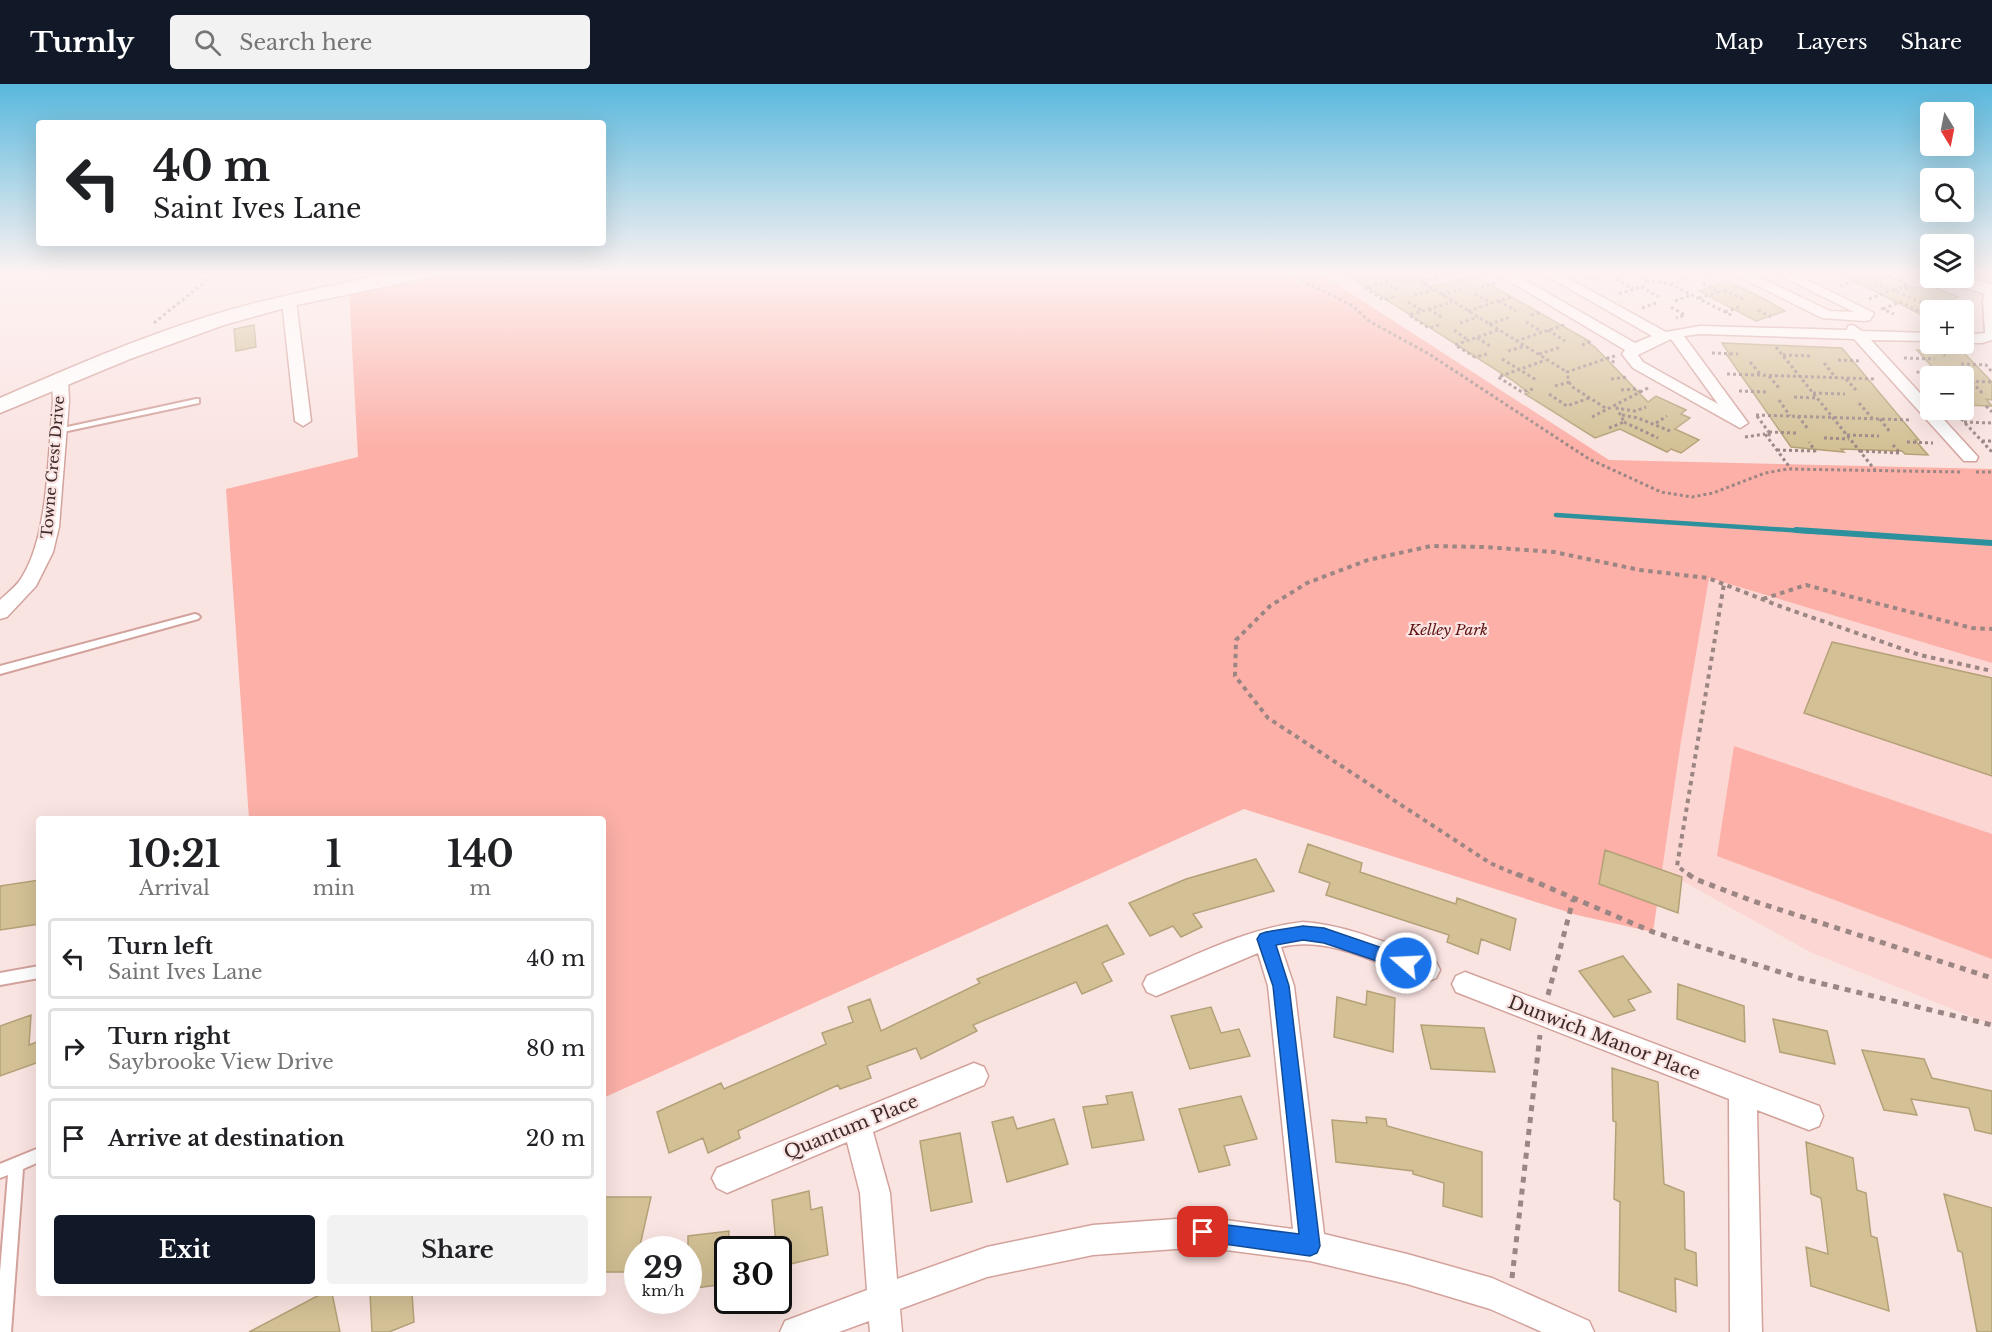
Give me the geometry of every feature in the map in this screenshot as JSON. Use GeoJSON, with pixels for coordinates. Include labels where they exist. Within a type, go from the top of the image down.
{"type":"FeatureCollection","features":[{"type":"Feature","properties":{"kind":"street"},"geometry":{"type":"LineString","coordinates":[[0,406],[187,330]]}},
{"type":"Feature","properties":{"kind":"street"},"geometry":{"type":"LineString","coordinates":[[292,330],[303,421]]}},
{"type":"Feature","properties":{"kind":"street"},"geometry":{"type":"LineString","coordinates":[[1599,330],[1635,349]]}},
{"type":"Feature","properties":{"kind":"street"},"geometry":{"type":"LineString","coordinates":[[1661,330],[1670,335],[1744,428],[1635,371],[1629,354],[1635,349],[1670,335],[1706,330]]}},
{"type":"Feature","properties":{"kind":"street"},"geometry":{"type":"LineString","coordinates":[[1751,330],[1920,337]]}},
{"type":"Feature","properties":{"kind":"street"},"geometry":{"type":"LineString","coordinates":[[1854,330],[1970,457]]}},
{"type":"Feature","properties":{"kind":"street"},"geometry":{"type":"LineString","coordinates":[[1974,339],[1982,339],[1992,334]]}},
{"type":"Feature","properties":{"kind":"street","name":"Towne Crest Drive"},"geometry":{"type":"LineString","coordinates":[[0,612],[28,582],[44,552],[50,527],[60,380]]}},
{"type":"Feature","properties":{"kind":"street"},"geometry":{"type":"LineString","coordinates":[[1156,984],[1266,939],[1303,933],[1324,935],[1427,970]]}},
{"type":"Feature","properties":{"kind":"street"},"geometry":{"type":"LineString","coordinates":[[1266,939],[1281,986],[1310,1246]]}},
{"type":"Feature","properties":{"kind":"street","name":"Dunwich Manor Place"},"geometry":{"type":"LineString","coordinates":[[1465,984],[1809,1116]]}},
{"type":"Feature","properties":{"kind":"street","name":"Quantum Place"},"geometry":{"type":"LineString","coordinates":[[727,1178],[974,1076]]}},
{"type":"Feature","properties":{"kind":"street"},"geometry":{"type":"LineString","coordinates":[[1743,1091],[1746,1332]]}},
{"type":"Feature","properties":{"kind":"street"},"geometry":{"type":"LineString","coordinates":[[857,1125],[875,1193],[886,1332]]}},
{"type":"Feature","properties":{"kind":"street"},"geometry":{"type":"LineString","coordinates":[[796,1332],[987,1262],[1093,1240],[1203,1232],[1310,1246],[1407,1269],[1492,1294],[1578,1332]]}},
{"type":"Feature","properties":{"kind":"lane"},"geometry":{"type":"LineString","coordinates":[[58,431],[196,400]]}},
{"type":"Feature","properties":{"kind":"lane"},"geometry":{"type":"LineString","coordinates":[[0,669],[27,664],[195,617]]}},
{"type":"Feature","properties":{"kind":"lane"},"geometry":{"type":"LineString","coordinates":[[0,979],[36,973]]}},
{"type":"Feature","properties":{"kind":"lane"},"geometry":{"type":"LineString","coordinates":[[0,1171],[36,1156]]}},
{"type":"Feature","properties":{"kind":"lane"},"geometry":{"type":"LineString","coordinates":[[3,1332],[16,1164]]}},
{"type":"Feature","properties":{"kind":"path"},"geometry":{"type":"LineString","coordinates":[[1386,330],[1429,354],[1589,459],[1661,492],[1692,497],[1713,493],[1765,473],[1792,470],[1992,472]]}},
{"type":"Feature","properties":{"kind":"path"},"geometry":{"type":"LineString","coordinates":[[1454,330],[1469,340]]}},
{"type":"Feature","properties":{"kind":"path"},"geometry":{"type":"LineString","coordinates":[[1487,354],[1475,357],[1455,345],[1498,330]]}},
{"type":"Feature","properties":{"kind":"path"},"geometry":{"type":"LineString","coordinates":[[1499,330],[1567,372],[1571,386],[1607,409]]}},
{"type":"Feature","properties":{"kind":"path"},"geometry":{"type":"LineString","coordinates":[[1516,341],[1547,330]]}},
{"type":"Feature","properties":{"kind":"path"},"geometry":{"type":"LineString","coordinates":[[1548,330],[1565,340]]}},
{"type":"Feature","properties":{"kind":"path"},"geometry":{"type":"LineString","coordinates":[[1477,337],[1492,347]]}},
{"type":"Feature","properties":{"kind":"path"},"geometry":{"type":"LineString","coordinates":[[1508,351],[1525,346]]}},
{"type":"Feature","properties":{"kind":"path"},"geometry":{"type":"LineString","coordinates":[[1707,346],[1717,360]]}},
{"type":"Feature","properties":{"kind":"path"},"geometry":{"type":"LineString","coordinates":[[1776,346],[1876,471]]}},
{"type":"Feature","properties":{"kind":"path"},"geometry":{"type":"LineString","coordinates":[[1538,354],[1561,347]]}},
{"type":"Feature","properties":{"kind":"path"},"geometry":{"type":"LineString","coordinates":[[1712,353],[1738,354]]}},
{"type":"Feature","properties":{"kind":"path"},"geometry":{"type":"LineString","coordinates":[[1782,355],[1812,356]]}},
{"type":"Feature","properties":{"kind":"path"},"geometry":{"type":"LineString","coordinates":[[1567,372],[1608,358]]}},
{"type":"Feature","properties":{"kind":"path"},"geometry":{"type":"LineString","coordinates":[[1920,375],[1904,358],[1935,360]]}},
{"type":"Feature","properties":{"kind":"path"},"geometry":{"type":"LineString","coordinates":[[1502,359],[1538,381]]}},
{"type":"Feature","properties":{"kind":"path"},"geometry":{"type":"LineString","coordinates":[[1533,389],[1521,392],[1498,377],[1547,360]]}},
{"type":"Feature","properties":{"kind":"path"},"geometry":{"type":"LineString","coordinates":[[1838,360],[1861,361]]}},
{"type":"Feature","properties":{"kind":"path"},"geometry":{"type":"LineString","coordinates":[[1750,362],[1761,375]]}},
{"type":"Feature","properties":{"kind":"path"},"geometry":{"type":"LineString","coordinates":[[1824,363],[1836,378]]}},
{"type":"Feature","properties":{"kind":"path"},"geometry":{"type":"LineString","coordinates":[[1961,364],[1986,365],[1992,372]]}},
{"type":"Feature","properties":{"kind":"path"},"geometry":{"type":"LineString","coordinates":[[1722,367],[1744,399]]}},
{"type":"Feature","properties":{"kind":"path"},"geometry":{"type":"LineString","coordinates":[[1611,379],[1635,371]]}},
{"type":"Feature","properties":{"kind":"path"},"geometry":{"type":"LineString","coordinates":[[1727,374],[1877,379]]}},
{"type":"Feature","properties":{"kind":"path"},"geometry":{"type":"LineString","coordinates":[[1769,376],[1779,388]]}},
{"type":"Feature","properties":{"kind":"path"},"geometry":{"type":"LineString","coordinates":[[1845,378],[1856,390]]}},
{"type":"Feature","properties":{"kind":"path"},"geometry":{"type":"LineString","coordinates":[[1974,381],[1992,382]]}},
{"type":"Feature","properties":{"kind":"path"},"geometry":{"type":"LineString","coordinates":[[1555,386],[1569,382]]}},
{"type":"Feature","properties":{"kind":"path"},"geometry":{"type":"LineString","coordinates":[[1974,384],[1983,394]]}},
{"type":"Feature","properties":{"kind":"path"},"geometry":{"type":"LineString","coordinates":[[1617,408],[1654,385]]}},
{"type":"Feature","properties":{"kind":"path"},"geometry":{"type":"LineString","coordinates":[[1621,390],[1636,389],[1642,392]]}},
{"type":"Feature","properties":{"kind":"path"},"geometry":{"type":"LineString","coordinates":[[1739,391],[1767,392]]}},
{"type":"Feature","properties":{"kind":"path"},"geometry":{"type":"LineString","coordinates":[[1813,393],[1845,394]]}},
{"type":"Feature","properties":{"kind":"path"},"geometry":{"type":"LineString","coordinates":[[1549,394],[1567,406],[1590,398]]}},
{"type":"Feature","properties":{"kind":"path"},"geometry":{"type":"LineString","coordinates":[[1794,397],[1817,398]]}},
{"type":"Feature","properties":{"kind":"path"},"geometry":{"type":"LineString","coordinates":[[1779,400],[1790,416]]}},
{"type":"Feature","properties":{"kind":"path"},"geometry":{"type":"LineString","coordinates":[[1858,403],[1872,418]]}},
{"type":"Feature","properties":{"kind":"path"},"geometry":{"type":"LineString","coordinates":[[1986,406],[1992,412]]}},
{"type":"Feature","properties":{"kind":"path"},"geometry":{"type":"LineString","coordinates":[[1592,417],[1607,409],[1635,411],[1646,407]]}},
{"type":"Feature","properties":{"kind":"path"},"geometry":{"type":"LineString","coordinates":[[1750,407],[1771,435],[1764,434],[1792,470]]}},
{"type":"Feature","properties":{"kind":"path"},"geometry":{"type":"LineString","coordinates":[[1617,408],[1624,422],[1658,438]]}},
{"type":"Feature","properties":{"kind":"path"},"geometry":{"type":"LineString","coordinates":[[1621,415],[1656,424],[1670,431]]}},
{"type":"Feature","properties":{"kind":"path"},"geometry":{"type":"LineString","coordinates":[[1756,415],[1913,420]]}},
{"type":"Feature","properties":{"kind":"path"},"geometry":{"type":"LineString","coordinates":[[1656,424],[1667,416]]}},
{"type":"Feature","properties":{"kind":"path"},"geometry":{"type":"LineString","coordinates":[[1798,416],[1808,429]]}},
{"type":"Feature","properties":{"kind":"path"},"geometry":{"type":"LineString","coordinates":[[1880,419],[1890,432]]}},
{"type":"Feature","properties":{"kind":"path"},"geometry":{"type":"LineString","coordinates":[[1610,428],[1624,422]]}},
{"type":"Feature","properties":{"kind":"path"},"geometry":{"type":"LineString","coordinates":[[1964,422],[1992,423]]}},
{"type":"Feature","properties":{"kind":"path"},"geometry":{"type":"LineString","coordinates":[[1964,422],[1992,452]]}},
{"type":"Feature","properties":{"kind":"path"},"geometry":{"type":"LineString","coordinates":[[1769,432],[1796,434]]}},
{"type":"Feature","properties":{"kind":"path"},"geometry":{"type":"LineString","coordinates":[[1847,435],[1879,436]]}},
{"type":"Feature","properties":{"kind":"path"},"geometry":{"type":"LineString","coordinates":[[1824,438],[1850,439]]}},
{"type":"Feature","properties":{"kind":"path"},"geometry":{"type":"LineString","coordinates":[[1982,441],[1992,441]]}},
{"type":"Feature","properties":{"kind":"path"},"geometry":{"type":"LineString","coordinates":[[1777,450],[1815,451],[1809,442]]}},
{"type":"Feature","properties":{"kind":"path"},"geometry":{"type":"LineString","coordinates":[[1907,442],[1934,443]]}},
{"type":"Feature","properties":{"kind":"path"},"geometry":{"type":"LineString","coordinates":[[1859,451],[1900,453],[1893,445]]}},
{"type":"Feature","properties":{"kind":"path"},"geometry":{"type":"LineString","coordinates":[[1992,671],[1920,655],[1708,578],[1640,570],[1554,552],[1484,546],[1431,546],[1368,561],[1307,583],[1270,606],[1236,640],[1235,676],[1268,718],[1490,863],[1653,932],[1799,978],[1992,1025]]}},
{"type":"Feature","properties":{"kind":"path"},"geometry":{"type":"LineString","coordinates":[[1724,584],[1677,866],[1695,879],[1753,901],[1992,978]]}},
{"type":"Feature","properties":{"kind":"path"},"geometry":{"type":"LineString","coordinates":[[1762,599],[1806,585],[1972,628],[1992,629]]}},
{"type":"Feature","properties":{"kind":"path"},"geometry":{"type":"LineString","coordinates":[[1509,1301],[1542,1014],[1573,900]]}},
{"type":"Feature","properties":{"kind":"shaded area"},"geometry":{"type":"Polygon","coordinates":[[[1708,578],[1992,663],[1992,1025],[1812,953],[1659,868],[1708,578]]]}},
{"type":"Feature","properties":{"kind":"green space","name":"Kelley Park"},"geometry":{"type":"Polygon","coordinates":[[[351,330],[1408,330],[1609,460],[1992,469],[1992,663],[1709,578],[1681,741],[1653,932],[1577,915],[1244,809],[606,1097],[606,816],[249,816],[226,489],[358,457],[351,330]]]}},
{"type":"Feature","properties":{"kind":"green space"},"geometry":{"type":"Polygon","coordinates":[[[1734,746],[1992,834],[1992,959],[1717,856],[1734,746]]]}},
{"type":"Feature","properties":{"kind":"building"},"geometry":{"type":"Polygon","coordinates":[[[234,330],[254,330],[256,347],[236,351],[234,330]]]}},
{"type":"Feature","properties":{"kind":"building"},"geometry":{"type":"Polygon","coordinates":[[[1434,330],[1570,330],[1589,341],[1586,341],[1595,347],[1648,402],[1656,396],[1686,410],[1681,414],[1690,418],[1675,429],[1699,440],[1681,453],[1671,449],[1667,452],[1620,429],[1595,438],[1525,394],[1529,393],[1434,330]]]}},
{"type":"Feature","properties":{"kind":"building"},"geometry":{"type":"Polygon","coordinates":[[[1722,343],[1842,348],[1919,440],[1915,440],[1928,455],[1905,454],[1902,451],[1841,449],[1844,452],[1791,447],[1727,355],[1730,355],[1722,343]]]}},
{"type":"Feature","properties":{"kind":"building"},"geometry":{"type":"Polygon","coordinates":[[[1921,354],[1965,354],[1992,382],[1992,400],[1986,399],[1992,406],[1974,405],[1974,366],[1931,366],[1921,354]]]}},
{"type":"Feature","properties":{"kind":"building"},"geometry":{"type":"Polygon","coordinates":[[[1832,642],[1992,678],[1992,776],[1804,713],[1832,642]]]}},
{"type":"Feature","properties":{"kind":"building"},"geometry":{"type":"Polygon","coordinates":[[[1308,844],[1362,863],[1360,872],[1456,904],[1457,898],[1516,919],[1510,950],[1481,939],[1478,954],[1447,942],[1449,935],[1326,895],[1330,883],[1299,872],[1308,844]]]}},
{"type":"Feature","properties":{"kind":"building"},"geometry":{"type":"Polygon","coordinates":[[[1605,850],[1682,877],[1678,913],[1599,884],[1605,850]]]}},
{"type":"Feature","properties":{"kind":"building"},"geometry":{"type":"Polygon","coordinates":[[[1256,859],[1274,891],[1193,914],[1202,927],[1181,937],[1173,926],[1150,936],[1129,903],[1186,879],[1256,859]]]}},
{"type":"Feature","properties":{"kind":"building"},"geometry":{"type":"Polygon","coordinates":[[[36,880],[36,924],[0,930],[0,886],[36,880]]]}},
{"type":"Feature","properties":{"kind":"building"},"geometry":{"type":"Polygon","coordinates":[[[1107,925],[1124,954],[1102,963],[1112,981],[1082,994],[1076,982],[973,1025],[977,1031],[921,1059],[916,1048],[867,1066],[871,1078],[840,1089],[838,1085],[738,1131],[740,1138],[708,1153],[703,1138],[669,1153],[657,1112],[721,1083],[724,1089],[826,1044],[822,1033],[853,1022],[848,1007],[870,999],[881,1031],[980,983],[977,979],[1107,925]]]}},
{"type":"Feature","properties":{"kind":"building"},"geometry":{"type":"Polygon","coordinates":[[[1623,956],[1651,992],[1628,1000],[1635,1010],[1614,1017],[1579,971],[1623,956]]]}},
{"type":"Feature","properties":{"kind":"building"},"geometry":{"type":"Polygon","coordinates":[[[1678,984],[1744,1006],[1745,1042],[1677,1019],[1678,984]]]}},
{"type":"Feature","properties":{"kind":"building"},"geometry":{"type":"Polygon","coordinates":[[[1367,991],[1395,998],[1393,1052],[1334,1037],[1337,997],[1366,1005],[1367,991]]]}},
{"type":"Feature","properties":{"kind":"building"},"geometry":{"type":"Polygon","coordinates":[[[1211,1007],[1221,1033],[1239,1029],[1250,1056],[1190,1069],[1171,1016],[1211,1007]]]}},
{"type":"Feature","properties":{"kind":"building"},"geometry":{"type":"Polygon","coordinates":[[[31,1015],[29,1045],[36,1042],[36,1063],[0,1076],[0,1026],[31,1015]]]}},
{"type":"Feature","properties":{"kind":"building"},"geometry":{"type":"Polygon","coordinates":[[[1773,1019],[1827,1031],[1835,1064],[1780,1052],[1773,1019]]]}},
{"type":"Feature","properties":{"kind":"building"},"geometry":{"type":"Polygon","coordinates":[[[1421,1025],[1484,1028],[1495,1072],[1431,1069],[1421,1025]]]}},
{"type":"Feature","properties":{"kind":"building"},"geometry":{"type":"Polygon","coordinates":[[[1862,1050],[1924,1059],[1932,1078],[1992,1091],[1992,1134],[1975,1130],[1969,1108],[1911,1099],[1917,1115],[1884,1110],[1862,1050]]]}},
{"type":"Feature","properties":{"kind":"building"},"geometry":{"type":"Polygon","coordinates":[[[1612,1068],[1658,1082],[1664,1184],[1684,1192],[1685,1249],[1696,1253],[1697,1286],[1675,1278],[1676,1312],[1619,1291],[1620,1202],[1614,1199],[1616,1122],[1613,1121],[1612,1068]]]}},
{"type":"Feature","properties":{"kind":"building"},"geometry":{"type":"Polygon","coordinates":[[[1132,1092],[1144,1140],[1092,1148],[1083,1107],[1108,1104],[1106,1096],[1132,1092]]]}},
{"type":"Feature","properties":{"kind":"building"},"geometry":{"type":"Polygon","coordinates":[[[1241,1096],[1257,1139],[1224,1146],[1230,1165],[1199,1172],[1179,1109],[1241,1096]]]}},
{"type":"Feature","properties":{"kind":"building"},"geometry":{"type":"Polygon","coordinates":[[[1013,1117],[1017,1129],[1054,1119],[1068,1164],[1007,1182],[992,1122],[1013,1117]]]}},
{"type":"Feature","properties":{"kind":"building"},"geometry":{"type":"Polygon","coordinates":[[[1366,1117],[1386,1119],[1387,1126],[1482,1152],[1482,1217],[1443,1206],[1444,1183],[1413,1174],[1413,1171],[1336,1162],[1332,1120],[1367,1123],[1366,1117]]]}},
{"type":"Feature","properties":{"kind":"building"},"geometry":{"type":"Polygon","coordinates":[[[960,1133],[972,1202],[931,1211],[920,1141],[960,1133]]]}},
{"type":"Feature","properties":{"kind":"building"},"geometry":{"type":"Polygon","coordinates":[[[1806,1142],[1853,1158],[1857,1190],[1866,1193],[1871,1236],[1877,1238],[1889,1311],[1811,1286],[1806,1247],[1828,1254],[1821,1198],[1811,1194],[1806,1142]]]}},
{"type":"Feature","properties":{"kind":"building"},"geometry":{"type":"Polygon","coordinates":[[[809,1191],[811,1210],[822,1207],[828,1255],[792,1264],[792,1236],[775,1236],[772,1200],[809,1191]]]}},
{"type":"Feature","properties":{"kind":"building"},"geometry":{"type":"Polygon","coordinates":[[[1944,1194],[1992,1208],[1992,1332],[1977,1332],[1962,1252],[1958,1251],[1944,1194]]]}},
{"type":"Feature","properties":{"kind":"building"},"geometry":{"type":"Polygon","coordinates":[[[606,1197],[651,1197],[642,1236],[624,1236],[624,1272],[606,1272],[606,1197]]]}},
{"type":"Feature","properties":{"kind":"building"},"geometry":{"type":"Polygon","coordinates":[[[729,1231],[729,1236],[714,1236],[714,1286],[702,1287],[702,1236],[688,1236],[729,1231]]]}},
{"type":"Feature","properties":{"kind":"building"},"geometry":{"type":"Polygon","coordinates":[[[317,1296],[333,1296],[340,1332],[249,1332],[317,1296]]]}},
{"type":"Feature","properties":{"kind":"building"},"geometry":{"type":"Polygon","coordinates":[[[370,1296],[412,1296],[414,1322],[389,1332],[372,1332],[370,1296]]]}},
{"type":"Feature","properties":{"kind":"waterway"},"geometry":{"type":"LineString","coordinates":[[1556,515],[1819,532]]}},
{"type":"Feature","properties":{"kind":"waterway"},"geometry":{"type":"LineString","coordinates":[[1796,530],[1992,543]]}},
{"type":"Feature","properties":{"kind":"route"},"geometry":{"type":"LineString","coordinates":[[1203,1232],[1310,1246],[1281,986],[1266,939],[1303,933],[1324,935],[1406,963]]}}]}
